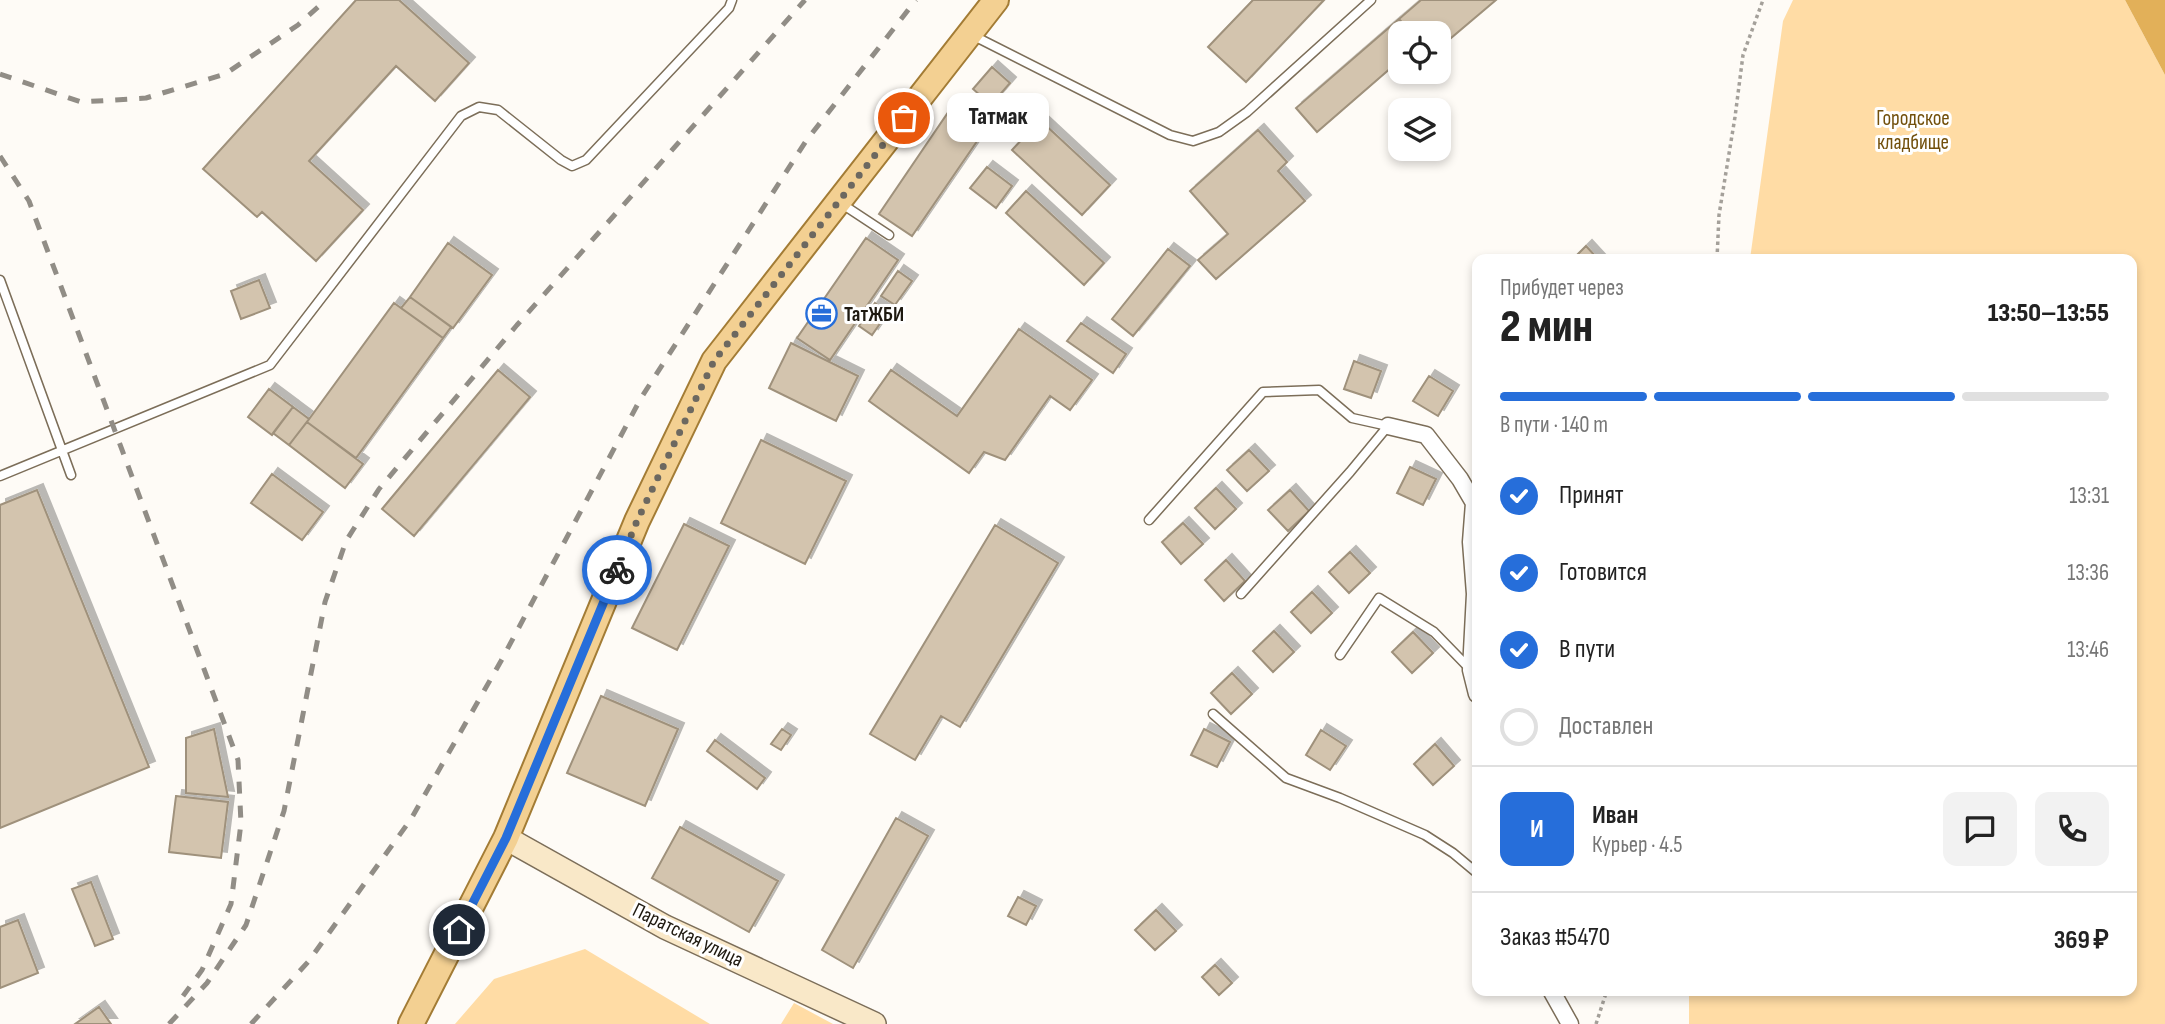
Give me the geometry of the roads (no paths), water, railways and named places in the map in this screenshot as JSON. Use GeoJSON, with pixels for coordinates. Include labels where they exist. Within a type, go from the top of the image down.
{"type":"FeatureCollection","features":[{"type":"Feature","properties":{"kind":"main road"},"geometry":{"type":"LineString","coordinates":[[411,1024],[506,838],[637,521],[714,361],[996,0]]}},
{"type":"Feature","properties":{"kind":"main road","name":"Паратская улица"},"geometry":{"type":"LineString","coordinates":[[506,838],[665,927],[874,1024]]}},
{"type":"Feature","properties":{"kind":"street"},"geometry":{"type":"LineString","coordinates":[[1388,426],[1426,435],[1460,479],[1472,500]]}},
{"type":"Feature","properties":{"kind":"street"},"geometry":{"type":"LineString","coordinates":[[1472,529],[1472,555]]}},
{"type":"Feature","properties":{"kind":"street"},"geometry":{"type":"LineString","coordinates":[[1472,651],[1472,674]]}},
{"type":"Feature","properties":{"kind":"street"},"geometry":{"type":"LineString","coordinates":[[1554,996],[1570,1024]]}},
{"type":"Feature","properties":{"kind":"lane"},"geometry":{"type":"LineString","coordinates":[[0,475],[270,365],[461,116],[479,107],[498,110],[561,160],[572,166],[586,160],[729,8],[732,0]]}},
{"type":"Feature","properties":{"kind":"lane"},"geometry":{"type":"LineString","coordinates":[[970,34],[1170,135],[1193,141],[1219,132],[1247,112],[1371,0]]}},
{"type":"Feature","properties":{"kind":"lane"},"geometry":{"type":"LineString","coordinates":[[839,202],[889,235]]}},
{"type":"Feature","properties":{"kind":"lane"},"geometry":{"type":"LineString","coordinates":[[0,280],[71,475]]}},
{"type":"Feature","properties":{"kind":"lane"},"geometry":{"type":"LineString","coordinates":[[1149,520],[1263,392],[1319,390],[1352,418],[1388,426],[1241,594]]}},
{"type":"Feature","properties":{"kind":"lane"},"geometry":{"type":"LineString","coordinates":[[1340,655],[1379,597],[1434,632],[1471,670]]}},
{"type":"Feature","properties":{"kind":"lane"},"geometry":{"type":"LineString","coordinates":[[1213,715],[1286,778],[1425,835],[1472,869]]}},
{"type":"Feature","properties":{"kind":"railway"},"geometry":{"type":"LineString","coordinates":[[0,74],[81,102],[146,98],[225,74],[298,25],[326,0]]}},
{"type":"Feature","properties":{"kind":"railway"},"geometry":{"type":"LineString","coordinates":[[169,1024],[207,983],[246,925],[284,811],[325,602],[346,541],[379,489],[517,325],[805,0]]}},
{"type":"Feature","properties":{"kind":"railway"},"geometry":{"type":"LineString","coordinates":[[251,1024],[308,962],[411,819],[501,661],[641,398],[806,141],[916,0]]}},
{"type":"Feature","properties":{"kind":"railway"},"geometry":{"type":"LineString","coordinates":[[0,156],[29,201],[238,760],[241,823],[231,904],[202,970],[183,996]]}},
{"type":"Feature","properties":{"kind":"place","name":"Татмак"},"geometry":{"type":"Point","coordinates":[904,118]}},
{"type":"Feature","properties":{"kind":"place","name":"ТатЖБИ"},"geometry":{"type":"Point","coordinates":[821,314]}},
{"type":"Feature","properties":{"kind":"park label","name":"Городское кладбище"},"geometry":{"type":"Point","coordinates":[1913,130]}}]}
